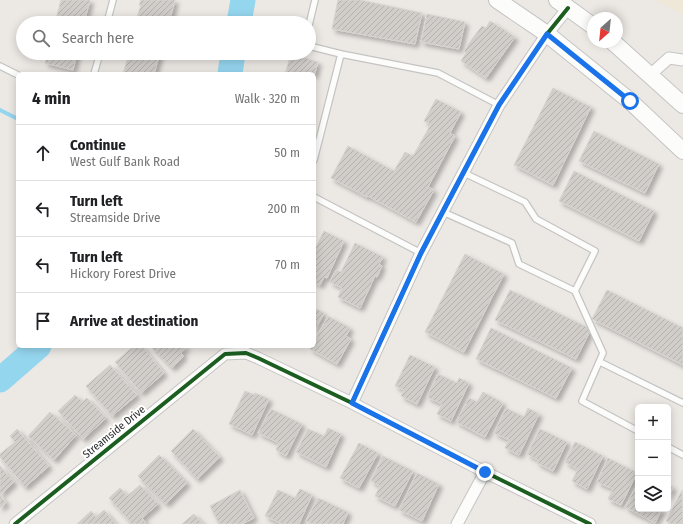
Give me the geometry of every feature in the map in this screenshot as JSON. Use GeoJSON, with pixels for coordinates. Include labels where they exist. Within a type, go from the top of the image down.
{"type":"FeatureCollection","features":[{"type":"Feature","properties":{"kind":"main road"},"geometry":{"type":"LineString","coordinates":[[497,0],[547,34],[630,101],[683,151]]}},
{"type":"Feature","properties":{"kind":"main road"},"geometry":{"type":"LineString","coordinates":[[563,4],[587,22]]}},
{"type":"Feature","properties":{"kind":"main road"},"geometry":{"type":"LineString","coordinates":[[620,48],[683,105]]}},
{"type":"Feature","properties":{"kind":"street"},"geometry":{"type":"LineString","coordinates":[[563,4],[547,34],[499,105],[421,253],[352,403],[485,472],[590,524]]}},
{"type":"Feature","properties":{"kind":"street"},"geometry":{"type":"LineString","coordinates":[[650,74],[669,58],[683,60]]}},
{"type":"Feature","properties":{"kind":"street","name":"Streamside Drive"},"geometry":{"type":"LineString","coordinates":[[15,524],[225,354],[246,353],[352,403]]}},
{"type":"Feature","properties":{"kind":"street"},"geometry":{"type":"LineString","coordinates":[[457,524],[485,472]]}},
{"type":"Feature","properties":{"kind":"lane"},"geometry":{"type":"LineString","coordinates":[[109,16],[113,0]]}},
{"type":"Feature","properties":{"kind":"lane"},"geometry":{"type":"LineString","coordinates":[[311,16],[315,0]]}},
{"type":"Feature","properties":{"kind":"lane"},"geometry":{"type":"LineString","coordinates":[[316,48],[438,73],[499,105]]}},
{"type":"Feature","properties":{"kind":"lane"},"geometry":{"type":"LineString","coordinates":[[316,152],[341,54]]}},
{"type":"Feature","properties":{"kind":"lane"},"geometry":{"type":"LineString","coordinates":[[95,72],[98,60]]}},
{"type":"Feature","properties":{"kind":"lane"},"geometry":{"type":"LineString","coordinates":[[0,66],[16,74]]}},
{"type":"Feature","properties":{"kind":"lane"},"geometry":{"type":"LineString","coordinates":[[464,173],[525,202],[536,219],[595,250],[575,291]]}},
{"type":"Feature","properties":{"kind":"lane"},"geometry":{"type":"LineString","coordinates":[[316,199],[421,253]]}},
{"type":"Feature","properties":{"kind":"lane"},"geometry":{"type":"LineString","coordinates":[[443,212],[512,243],[519,264],[575,291],[603,354],[582,401],[635,429]]}},
{"type":"Feature","properties":{"kind":"lane"},"geometry":{"type":"LineString","coordinates":[[600,362],[683,403]]}},
{"type":"Feature","properties":{"kind":"lane"},"geometry":{"type":"LineString","coordinates":[[671,449],[683,455]]}},
{"type":"Feature","properties":{"kind":"shaded area"},"geometry":{"type":"Polygon","coordinates":[[[654,0],[683,0],[683,14],[654,0]]]}},
{"type":"Feature","properties":{"kind":"building"},"geometry":{"type":"Polygon","coordinates":[[[61,0],[90,0],[86,16],[57,16],[61,0]]]}},
{"type":"Feature","properties":{"kind":"building"},"geometry":{"type":"Polygon","coordinates":[[[141,0],[175,0],[171,16],[137,16],[141,5],[139,5],[141,0]]]}},
{"type":"Feature","properties":{"kind":"building"},"geometry":{"type":"Polygon","coordinates":[[[338,0],[360,0],[422,13],[415,44],[332,29],[338,0]]]}},
{"type":"Feature","properties":{"kind":"building"},"geometry":{"type":"Polygon","coordinates":[[[427,14],[465,22],[459,49],[421,42],[427,14]]]}},
{"type":"Feature","properties":{"kind":"building"},"geometry":{"type":"Polygon","coordinates":[[[490,21],[515,37],[486,78],[461,61],[466,53],[464,51],[472,39],[482,26],[486,28],[490,21]]]}},
{"type":"Feature","properties":{"kind":"building"},"geometry":{"type":"Polygon","coordinates":[[[46,60],[75,60],[73,70],[45,63],[46,60]]]}},
{"type":"Feature","properties":{"kind":"building"},"geometry":{"type":"Polygon","coordinates":[[[127,60],[158,60],[155,72],[124,72],[127,60]]]}},
{"type":"Feature","properties":{"kind":"building"},"geometry":{"type":"Polygon","coordinates":[[[289,60],[311,60],[318,62],[315,72],[286,72],[289,60]]]}},
{"type":"Feature","properties":{"kind":"building"},"geometry":{"type":"Polygon","coordinates":[[[553,88],[591,107],[553,185],[514,165],[553,88]]]}},
{"type":"Feature","properties":{"kind":"building"},"geometry":{"type":"Polygon","coordinates":[[[436,99],[461,112],[450,133],[455,136],[428,187],[434,190],[416,222],[331,178],[348,146],[394,171],[405,152],[413,156],[431,124],[424,121],[436,99]]]}},
{"type":"Feature","properties":{"kind":"building"},"geometry":{"type":"Polygon","coordinates":[[[594,131],[659,164],[645,193],[579,161],[594,131]]]}},
{"type":"Feature","properties":{"kind":"building"},"geometry":{"type":"Polygon","coordinates":[[[574,171],[654,211],[639,241],[559,201],[574,171]]]}},
{"type":"Feature","properties":{"kind":"building"},"geometry":{"type":"Polygon","coordinates":[[[324,231],[344,241],[327,278],[324,277],[320,285],[316,283],[316,247],[324,231]]]}},
{"type":"Feature","properties":{"kind":"building"},"geometry":{"type":"Polygon","coordinates":[[[355,243],[383,257],[379,264],[382,266],[377,277],[375,276],[360,308],[338,297],[342,288],[330,282],[336,270],[341,272],[355,243]]]}},
{"type":"Feature","properties":{"kind":"building"},"geometry":{"type":"Polygon","coordinates":[[[465,254],[504,274],[464,352],[425,332],[465,254]]]}},
{"type":"Feature","properties":{"kind":"building"},"geometry":{"type":"Polygon","coordinates":[[[510,290],[591,329],[576,359],[495,320],[510,290]]]}},
{"type":"Feature","properties":{"kind":"building"},"geometry":{"type":"Polygon","coordinates":[[[607,290],[683,328],[683,365],[592,319],[607,290]]]}},
{"type":"Feature","properties":{"kind":"building"},"geometry":{"type":"Polygon","coordinates":[[[316,309],[324,313],[316,328],[316,309]]]}},
{"type":"Feature","properties":{"kind":"building"},"geometry":{"type":"Polygon","coordinates":[[[328,316],[350,328],[346,336],[351,339],[337,364],[310,349],[316,348],[316,338],[328,316]]]}},
{"type":"Feature","properties":{"kind":"building"},"geometry":{"type":"Polygon","coordinates":[[[491,328],[572,368],[556,398],[476,359],[491,328]]]}},
{"type":"Feature","properties":{"kind":"building"},"geometry":{"type":"Polygon","coordinates":[[[132,348],[144,348],[164,373],[141,393],[115,362],[132,348]]]}},
{"type":"Feature","properties":{"kind":"building"},"geometry":{"type":"Polygon","coordinates":[[[152,348],[185,348],[181,353],[184,356],[172,368],[152,348]]]}},
{"type":"Feature","properties":{"kind":"building"},"geometry":{"type":"Polygon","coordinates":[[[410,355],[435,367],[417,404],[401,396],[404,390],[395,386],[410,355]]]}},
{"type":"Feature","properties":{"kind":"building"},"geometry":{"type":"Polygon","coordinates":[[[110,365],[137,395],[112,416],[86,386],[110,365]]]}},
{"type":"Feature","properties":{"kind":"building"},"geometry":{"type":"Polygon","coordinates":[[[438,374],[457,383],[459,378],[469,383],[451,421],[437,414],[442,404],[427,397],[438,374]]]}},
{"type":"Feature","properties":{"kind":"building"},"geometry":{"type":"Polygon","coordinates":[[[245,391],[254,395],[255,393],[269,399],[252,435],[229,424],[245,391]]]}},
{"type":"Feature","properties":{"kind":"building"},"geometry":{"type":"Polygon","coordinates":[[[483,392],[503,403],[485,437],[456,422],[469,398],[477,402],[483,392]]]}},
{"type":"Feature","properties":{"kind":"building"},"geometry":{"type":"Polygon","coordinates":[[[75,395],[82,402],[87,398],[106,418],[83,439],[58,411],[75,395]]]}},
{"type":"Feature","properties":{"kind":"building"},"geometry":{"type":"Polygon","coordinates":[[[506,408],[524,417],[528,408],[539,414],[519,455],[505,448],[509,440],[494,433],[506,408]]]}},
{"type":"Feature","properties":{"kind":"building"},"geometry":{"type":"Polygon","coordinates":[[[271,409],[302,424],[286,456],[276,450],[279,443],[258,433],[271,409]]]}},
{"type":"Feature","properties":{"kind":"building"},"geometry":{"type":"Polygon","coordinates":[[[50,412],[76,435],[54,460],[28,436],[50,412]]]}},
{"type":"Feature","properties":{"kind":"building"},"geometry":{"type":"Polygon","coordinates":[[[328,428],[341,434],[326,467],[296,452],[308,429],[324,436],[328,428]]]}},
{"type":"Feature","properties":{"kind":"building"},"geometry":{"type":"Polygon","coordinates":[[[17,429],[49,466],[25,487],[0,457],[0,454],[15,442],[10,436],[17,429]]]}},
{"type":"Feature","properties":{"kind":"building"},"geometry":{"type":"Polygon","coordinates":[[[193,429],[220,457],[197,479],[171,451],[193,429]]]}},
{"type":"Feature","properties":{"kind":"building"},"geometry":{"type":"Polygon","coordinates":[[[540,429],[567,442],[553,471],[537,463],[538,460],[527,454],[540,429]]]}},
{"type":"Feature","properties":{"kind":"building"},"geometry":{"type":"Polygon","coordinates":[[[575,442],[603,456],[587,489],[572,481],[578,469],[565,462],[575,442]]]}},
{"type":"Feature","properties":{"kind":"building"},"geometry":{"type":"Polygon","coordinates":[[[359,443],[378,453],[359,488],[340,478],[359,443]]]}},
{"type":"Feature","properties":{"kind":"building"},"geometry":{"type":"Polygon","coordinates":[[[159,455],[187,483],[166,504],[138,476],[159,455]]]}},
{"type":"Feature","properties":{"kind":"building"},"geometry":{"type":"Polygon","coordinates":[[[383,456],[413,471],[395,506],[375,496],[380,486],[371,481],[383,456]]]}},
{"type":"Feature","properties":{"kind":"building"},"geometry":{"type":"Polygon","coordinates":[[[608,458],[635,472],[635,477],[621,505],[608,499],[613,489],[597,482],[608,458]]]}},
{"type":"Feature","properties":{"kind":"building"},"geometry":{"type":"Polygon","coordinates":[[[0,466],[14,482],[0,495],[0,466]]]}},
{"type":"Feature","properties":{"kind":"building"},"geometry":{"type":"Polygon","coordinates":[[[417,473],[439,484],[422,521],[399,510],[417,473]]]}},
{"type":"Feature","properties":{"kind":"building"},"geometry":{"type":"Polygon","coordinates":[[[140,485],[158,504],[142,518],[146,523],[145,524],[132,524],[109,498],[120,488],[127,496],[140,485]]]}},
{"type":"Feature","properties":{"kind":"building"},"geometry":{"type":"Polygon","coordinates":[[[300,489],[312,495],[299,524],[282,524],[265,516],[278,490],[295,498],[300,489]]]}},
{"type":"Feature","properties":{"kind":"building"},"geometry":{"type":"Polygon","coordinates":[[[635,489],[635,512],[660,512],[655,523],[625,507],[635,489]]]}},
{"type":"Feature","properties":{"kind":"building"},"geometry":{"type":"Polygon","coordinates":[[[240,490],[254,518],[242,524],[219,524],[210,506],[240,490]]]}},
{"type":"Feature","properties":{"kind":"building"},"geometry":{"type":"Polygon","coordinates":[[[682,490],[683,524],[671,524],[666,521],[682,490]]]}},
{"type":"Feature","properties":{"kind":"building"},"geometry":{"type":"Polygon","coordinates":[[[0,495],[6,503],[0,508],[0,495]]]}},
{"type":"Feature","properties":{"kind":"building"},"geometry":{"type":"Polygon","coordinates":[[[318,498],[348,512],[343,524],[313,524],[306,521],[318,498]]]}},
{"type":"Feature","properties":{"kind":"building"},"geometry":{"type":"Polygon","coordinates":[[[104,510],[116,524],[77,524],[91,511],[96,517],[104,510]]]}},
{"type":"Feature","properties":{"kind":"building"},"geometry":{"type":"Polygon","coordinates":[[[194,514],[203,524],[182,524],[194,514]]]}},
{"type":"Feature","properties":{"kind":"waterway"},"geometry":{"type":"LineString","coordinates":[[240,16],[243,0]]}},
{"type":"Feature","properties":{"kind":"waterway"},"geometry":{"type":"LineString","coordinates":[[230,72],[232,60]]}},
{"type":"Feature","properties":{"kind":"waterway"},"geometry":{"type":"LineString","coordinates":[[0,110],[16,118]]}},
{"type":"Feature","properties":{"kind":"waterway"},"geometry":{"type":"LineString","coordinates":[[0,380],[37,348]]}},
{"type":"Feature","properties":{"kind":"cycle path"},"geometry":{"type":"LineString","coordinates":[[352,403],[421,253],[499,105],[547,34],[568,8]]}},
{"type":"Feature","properties":{"kind":"cycle path"},"geometry":{"type":"LineString","coordinates":[[15,524],[225,354],[246,353],[352,403],[485,472],[590,524]]}},
{"type":"Feature","properties":{"kind":"route"},"geometry":{"type":"LineString","coordinates":[[485,472],[352,403],[421,253],[499,105],[547,34],[630,101]]}}]}
